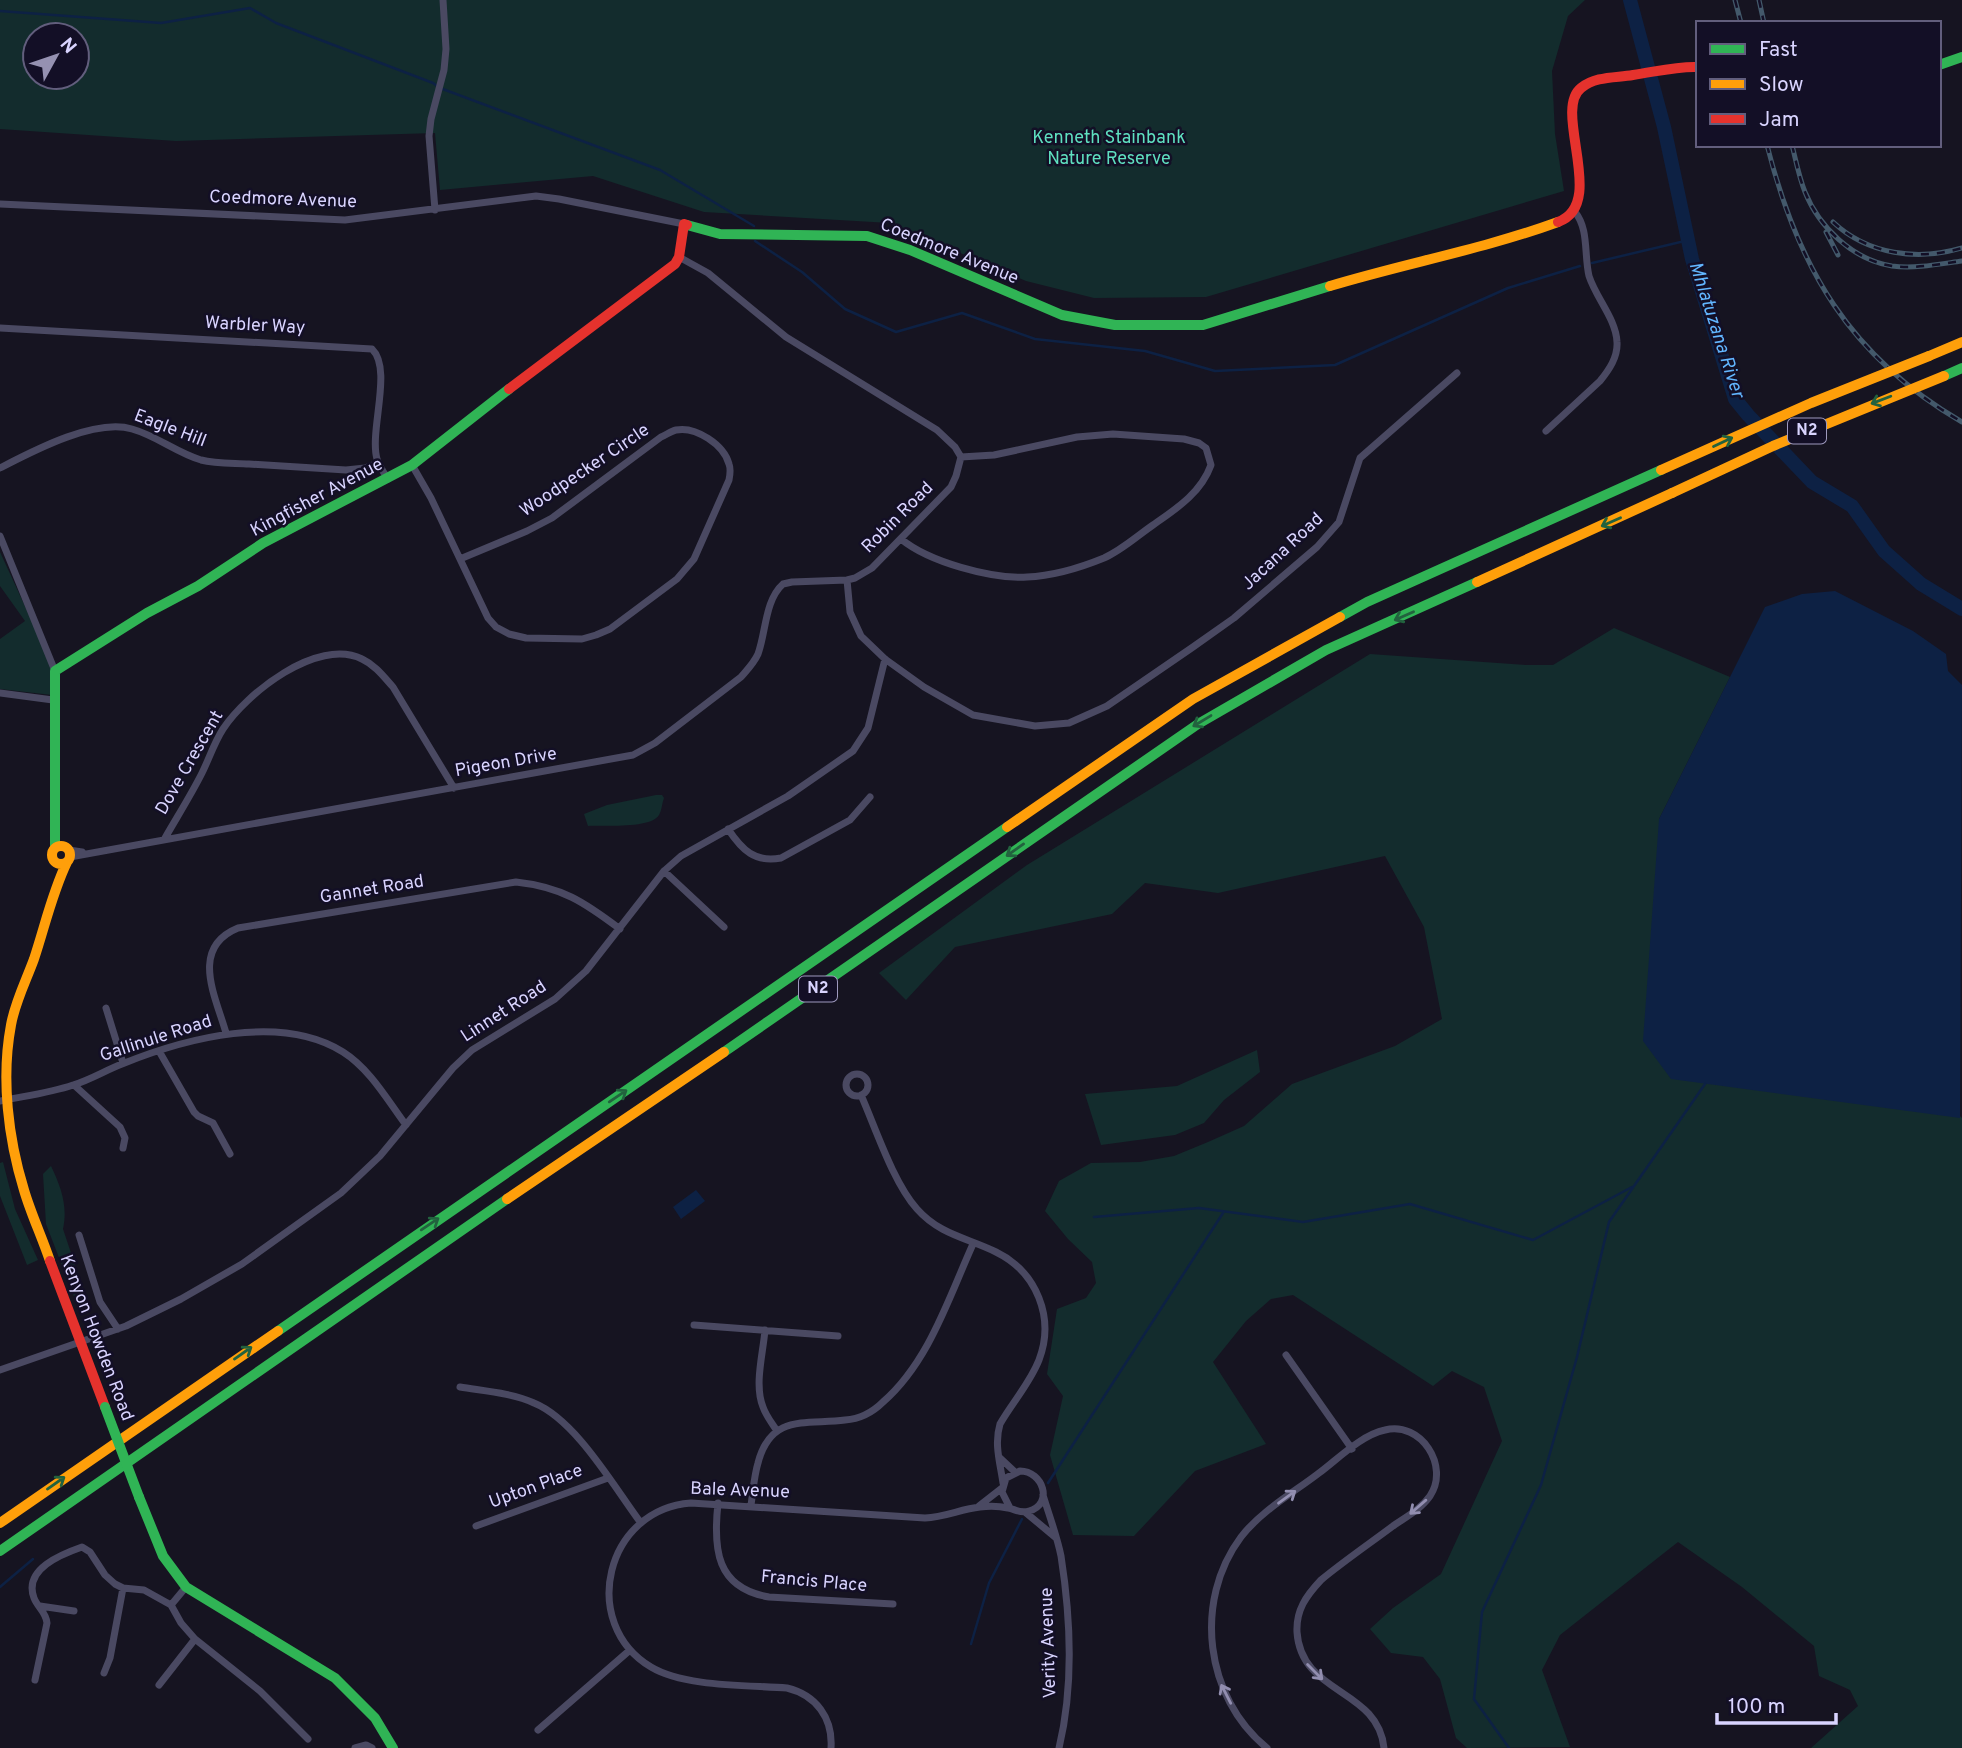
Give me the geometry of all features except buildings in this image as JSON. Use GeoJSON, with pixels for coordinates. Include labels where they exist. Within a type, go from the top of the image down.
{"type":"FeatureCollection","features":[{"type":"Feature","properties":{"kind":"main road"},"geometry":{"type":"LineString","coordinates":[[1941,64],[1962,57]]}},
{"type":"Feature","properties":{"kind":"main road"},"geometry":{"type":"LineString","coordinates":[[1575,212],[1580,193],[1574,99],[1578,90],[1593,80],[1671,68],[1696,67]]}},
{"type":"Feature","properties":{"kind":"main road","name":"Coedmore Avenue"},"geometry":{"type":"LineString","coordinates":[[684,224],[720,234],[867,236],[910,250],[1062,315],[1115,325],[1180,326],[1224,319],[1378,271],[1514,238],[1553,225],[1575,212]]}},
{"type":"Feature","properties":{"kind":"main road"},"geometry":{"type":"LineString","coordinates":[[679,257],[684,224]]}},
{"type":"Feature","properties":{"kind":"main road","name":"Kingfisher Avenue"},"geometry":{"type":"LineString","coordinates":[[55,671],[147,613],[198,586],[263,543],[412,466],[526,375],[656,280],[676,264],[679,257]]}},
{"type":"Feature","properties":{"kind":"main road","name":"N2"},"geometry":{"type":"LineString","coordinates":[[0,1522],[1193,699],[1367,602],[1811,403],[1962,342]]}},
{"type":"Feature","properties":{"kind":"main road","name":"N2"},"geometry":{"type":"LineString","coordinates":[[0,1551],[479,1217],[814,992],[1198,724],[1326,650],[1636,511],[1724,467],[1838,417],[1962,368]]}},
{"type":"Feature","properties":{"kind":"main road"},"geometry":{"type":"LineString","coordinates":[[55,671],[53,700],[57,830],[51,856],[60,864],[68,854]]}},
{"type":"Feature","properties":{"kind":"main road"},"geometry":{"type":"LineString","coordinates":[[57,830],[68,854]]}},
{"type":"Feature","properties":{"kind":"main road"},"geometry":{"type":"LineString","coordinates":[[55,847],[61,845],[68,854]]}},
{"type":"Feature","properties":{"kind":"main road","name":"Kenyon Howden Road"},"geometry":{"type":"LineString","coordinates":[[68,854],[55,883],[37,949],[11,1023],[4,1100],[24,1191],[163,1556],[186,1587],[335,1678],[375,1718],[393,1748]]}},
{"type":"Feature","properties":{"kind":"main road","name":"Kenyon Howden Road"},"geometry":{"type":"LineString","coordinates":[[54,861],[55,883]]}},
{"type":"Feature","properties":{"kind":"main road","name":"Kenyon Howden Road"},"geometry":{"type":"LineString","coordinates":[[362,1705],[385,1748]]}},
{"type":"Feature","properties":{"kind":"street"},"geometry":{"type":"LineString","coordinates":[[435,210],[429,136],[445,60],[443,0]]}},
{"type":"Feature","properties":{"kind":"street","name":"Coedmore Avenue"},"geometry":{"type":"LineString","coordinates":[[0,204],[345,220],[536,196],[684,224]]}},
{"type":"Feature","properties":{"kind":"street"},"geometry":{"type":"LineString","coordinates":[[1546,431],[1601,381],[1608,372],[1617,349],[1613,327],[1587,268],[1583,226],[1575,212]]}},
{"type":"Feature","properties":{"kind":"street"},"geometry":{"type":"LineString","coordinates":[[679,257],[708,273],[786,337],[936,430],[955,447],[961,457],[994,455],[1077,437],[1113,434],[1193,441],[1206,449],[1211,465],[1203,483],[1195,492],[1125,545],[1107,557],[1056,572],[1027,577],[967,568],[921,553],[901,539]]}},
{"type":"Feature","properties":{"kind":"street","name":"Warbler Way"},"geometry":{"type":"LineString","coordinates":[[0,328],[372,349],[378,355],[380,370],[376,447],[378,463]]}},
{"type":"Feature","properties":{"kind":"street","name":"Jacana Road"},"geometry":{"type":"LineString","coordinates":[[885,659],[972,715],[1035,726],[1069,723],[1088,716],[1107,706],[1234,618],[1317,547],[1339,522],[1360,458],[1457,373]]}},
{"type":"Feature","properties":{"kind":"street","name":"Eagle Hill"},"geometry":{"type":"LineString","coordinates":[[0,468],[71,437],[93,430],[119,427],[147,434],[202,460],[346,470],[365,468],[378,463]]}},
{"type":"Feature","properties":{"kind":"street","name":"Woodpecker Circle"},"geometry":{"type":"LineString","coordinates":[[412,466],[460,559],[476,598],[496,627],[526,638],[582,639],[610,629],[687,569],[729,480],[730,466],[726,456],[713,443],[688,430],[676,430],[661,437],[552,517],[527,531],[460,559]]}},
{"type":"Feature","properties":{"kind":"street","name":"Robin Road"},"geometry":{"type":"LineString","coordinates":[[846,580],[872,568],[951,486],[957,476],[961,457]]}},
{"type":"Feature","properties":{"kind":"street"},"geometry":{"type":"LineString","coordinates":[[378,463],[388,479]]}},
{"type":"Feature","properties":{"kind":"street"},"geometry":{"type":"LineString","coordinates":[[0,536],[55,671]]}},
{"type":"Feature","properties":{"kind":"street"},"geometry":{"type":"LineString","coordinates":[[846,580],[855,627],[885,659]]}},
{"type":"Feature","properties":{"kind":"street","name":"Pigeon Drive"},"geometry":{"type":"LineString","coordinates":[[68,854],[87,853],[633,755],[644,751],[748,669],[758,652],[773,595],[778,588],[792,582],[846,580]]}},
{"type":"Feature","properties":{"kind":"street","name":"Dove Crescent"},"geometry":{"type":"LineString","coordinates":[[165,838],[202,773],[222,730],[232,718],[278,675],[299,663],[319,657],[350,655],[361,658],[381,673],[393,687],[454,788]]}},
{"type":"Feature","properties":{"kind":"street","name":"Linnet Road"},"geometry":{"type":"LineString","coordinates":[[0,1369],[118,1329],[181,1300],[242,1264],[341,1193],[380,1156],[453,1068],[472,1050],[555,999],[586,971],[664,871],[681,856],[788,796],[853,751],[868,728],[885,659]]}},
{"type":"Feature","properties":{"kind":"street"},"geometry":{"type":"LineString","coordinates":[[0,693],[53,700]]}},
{"type":"Feature","properties":{"kind":"street"},"geometry":{"type":"LineString","coordinates":[[728,829],[748,853],[769,860],[781,858],[850,820],[870,797]]}},
{"type":"Feature","properties":{"kind":"street"},"geometry":{"type":"LineString","coordinates":[[664,871],[724,927]]}},
{"type":"Feature","properties":{"kind":"street","name":"Gannet Road"},"geometry":{"type":"LineString","coordinates":[[226,1033],[208,963],[215,945],[229,932],[238,929],[516,882],[550,887],[571,896],[620,929]]}},
{"type":"Feature","properties":{"kind":"street"},"geometry":{"type":"LineString","coordinates":[[106,1008],[123,1063]]}},
{"type":"Feature","properties":{"kind":"street","name":"Gallinule Road"},"geometry":{"type":"LineString","coordinates":[[4,1100],[74,1085],[123,1063],[226,1033],[295,1034],[345,1053],[362,1068],[406,1125]]}},
{"type":"Feature","properties":{"kind":"street"},"geometry":{"type":"LineString","coordinates":[[159,1051],[194,1112],[213,1123],[230,1154]]}},
{"type":"Feature","properties":{"kind":"street"},"geometry":{"type":"LineString","coordinates":[[74,1085],[120,1128],[125,1138],[123,1148]]}},
{"type":"Feature","properties":{"kind":"street"},"geometry":{"type":"LineString","coordinates":[[861,1095],[903,1190],[918,1210],[934,1225],[973,1244],[995,1251],[1022,1270],[1040,1297],[1045,1329],[1039,1361],[1000,1424],[996,1442],[1003,1498],[1010,1508],[1025,1512],[1056,1537]]}},
{"type":"Feature","properties":{"kind":"street"},"geometry":{"type":"LineString","coordinates":[[79,1235],[100,1302],[118,1329]]}},
{"type":"Feature","properties":{"kind":"street"},"geometry":{"type":"LineString","coordinates":[[751,1506],[758,1463],[763,1449],[777,1431],[805,1421],[859,1417],[884,1402],[918,1362],[973,1244]]}},
{"type":"Feature","properties":{"kind":"street"},"geometry":{"type":"LineString","coordinates":[[694,1325],[838,1336]]}},
{"type":"Feature","properties":{"kind":"street"},"geometry":{"type":"LineString","coordinates":[[765,1331],[760,1400],[777,1431]]}},
{"type":"Feature","properties":{"kind":"street"},"geometry":{"type":"LineString","coordinates":[[1286,1355],[1352,1449]]}},
{"type":"Feature","properties":{"kind":"street"},"geometry":{"type":"LineString","coordinates":[[460,1387],[524,1400],[547,1410],[569,1427],[641,1523]]}},
{"type":"Feature","properties":{"kind":"street"},"geometry":{"type":"LineString","coordinates":[[1267,1748],[1245,1725],[1221,1684],[1214,1658],[1211,1631],[1218,1585],[1231,1552],[1243,1535],[1275,1506],[1352,1449],[1382,1430],[1402,1430],[1419,1438],[1428,1447],[1437,1466],[1434,1487],[1425,1502],[1321,1580],[1307,1594],[1297,1620],[1301,1651],[1308,1665],[1332,1687],[1370,1712],[1378,1724],[1384,1748]]}},
{"type":"Feature","properties":{"kind":"street"},"geometry":{"type":"LineString","coordinates":[[999,1456],[1015,1472]]}},
{"type":"Feature","properties":{"kind":"street"},"geometry":{"type":"LineString","coordinates":[[1003,1485],[1015,1472],[1026,1471],[1035,1475],[1042,1484],[1043,1494],[1039,1504],[1025,1512]]}},
{"type":"Feature","properties":{"kind":"street","name":"Upton Place"},"geometry":{"type":"LineString","coordinates":[[476,1526],[608,1478]]}},
{"type":"Feature","properties":{"kind":"street","name":"Bale Avenue"},"geometry":{"type":"LineString","coordinates":[[978,1507],[1003,1485]]}},
{"type":"Feature","properties":{"kind":"street","name":"Verity Avenue"},"geometry":{"type":"LineString","coordinates":[[1043,1494],[1060,1555],[1068,1625],[1070,1672],[1067,1713],[1060,1748]]}},
{"type":"Feature","properties":{"kind":"street","name":"Bale Avenue"},"geometry":{"type":"LineString","coordinates":[[831,1748],[831,1734],[824,1714],[814,1700],[802,1693],[787,1688],[671,1676],[654,1669],[630,1650],[614,1622],[610,1609],[609,1582],[624,1541],[641,1523],[659,1511],[682,1503],[718,1503],[925,1518],[948,1516],[978,1507],[1010,1508]]}},
{"type":"Feature","properties":{"kind":"street","name":"Francis Place"},"geometry":{"type":"LineString","coordinates":[[718,1503],[718,1555],[728,1575],[740,1587],[769,1597],[893,1604]]}},
{"type":"Feature","properties":{"kind":"street"},"geometry":{"type":"LineString","coordinates":[[36,1679],[47,1623],[46,1614],[35,1600],[33,1587],[39,1570],[48,1562],[82,1547],[90,1552],[110,1580],[123,1588],[144,1590],[171,1605],[181,1623],[195,1639],[260,1691],[309,1739]]}},
{"type":"Feature","properties":{"kind":"street"},"geometry":{"type":"LineString","coordinates":[[171,1605],[186,1587]]}},
{"type":"Feature","properties":{"kind":"street"},"geometry":{"type":"LineString","coordinates":[[104,1673],[110,1658],[123,1588]]}},
{"type":"Feature","properties":{"kind":"street"},"geometry":{"type":"LineString","coordinates":[[39,1606],[74,1611]]}},
{"type":"Feature","properties":{"kind":"street"},"geometry":{"type":"LineString","coordinates":[[159,1685],[195,1639]]}},
{"type":"Feature","properties":{"kind":"street"},"geometry":{"type":"LineString","coordinates":[[538,1730],[630,1650]]}},
{"type":"Feature","properties":{"kind":"street"},"geometry":{"type":"LineString","coordinates":[[355,1748],[366,1745],[372,1748]]}},
{"type":"Feature","properties":{"kind":"green space","name":"Kenneth Stainbank Nature Reserve"},"geometry":{"type":"Polygon","coordinates":[[[0,0],[1585,0],[1568,16],[1552,71],[1555,134],[1564,191],[1206,297],[1094,298],[1026,281],[890,223],[704,212],[593,176],[440,190],[435,133],[176,141],[0,129],[0,0]]]}},
{"type":"Feature","properties":{"kind":"green space"},"geometry":{"type":"Polygon","coordinates":[[[0,552],[53,667],[52,695],[0,689],[0,639],[25,621],[0,586],[0,552]]]}},
{"type":"Feature","properties":{"kind":"green space"},"geometry":{"type":"Polygon","coordinates":[[[1614,628],[1730,677],[1659,819],[1962,1118],[1962,1748],[1811,1748],[1858,1706],[1850,1690],[1819,1676],[1814,1646],[1742,1587],[1678,1542],[1560,1635],[1542,1670],[1570,1747],[1467,1748],[1456,1738],[1440,1679],[1423,1657],[1391,1653],[1370,1629],[1393,1608],[1441,1574],[1502,1441],[1484,1387],[1452,1371],[1433,1386],[1293,1295],[1271,1299],[1246,1321],[1213,1362],[1266,1444],[1195,1471],[1134,1536],[1073,1535],[1050,1455],[1063,1396],[1047,1374],[1057,1309],[1086,1298],[1096,1283],[1092,1262],[1045,1211],[1059,1181],[1091,1163],[1140,1162],[1174,1156],[1244,1126],[1292,1084],[1395,1046],[1442,1019],[1424,927],[1385,856],[1218,893],[1145,883],[1112,914],[955,947],[906,1000],[879,973],[1027,865],[1370,654],[1553,665],[1614,628]]]}},
{"type":"Feature","properties":{"kind":"green space"},"geometry":{"type":"Polygon","coordinates":[[[662,795],[664,798],[660,813],[654,819],[637,824],[588,826],[584,814],[607,805],[662,795]]]}},
{"type":"Feature","properties":{"kind":"green space"},"geometry":{"type":"Polygon","coordinates":[[[1257,1050],[1260,1072],[1224,1100],[1204,1123],[1175,1135],[1101,1145],[1085,1094],[1177,1086],[1257,1050]]]}},
{"type":"Feature","properties":{"kind":"green space"},"geometry":{"type":"Polygon","coordinates":[[[3,1162],[15,1209],[38,1260],[27,1265],[0,1196],[0,1163],[3,1162]]]}},
{"type":"Feature","properties":{"kind":"green space"},"geometry":{"type":"Polygon","coordinates":[[[51,1166],[63,1197],[63,1229],[88,1304],[80,1312],[46,1224],[43,1174],[51,1166]]]}},
{"type":"Feature","properties":{"kind":"water"},"geometry":{"type":"Polygon","coordinates":[[[1835,591],[1913,631],[1946,654],[1948,671],[1962,685],[1960,1118],[1671,1079],[1643,1041],[1659,819],[1765,607],[1802,594],[1835,591]]]}},
{"type":"Feature","properties":{"kind":"water"},"geometry":{"type":"Polygon","coordinates":[[[696,1190],[705,1201],[681,1219],[673,1207],[696,1190]]]}},
{"type":"Feature","properties":{"kind":"waterway","name":"Mhlatuzana River"},"geometry":{"type":"LineString","coordinates":[[1630,0],[1664,127],[1692,259],[1735,399],[1812,482],[1852,506],[1884,551],[1921,584],[1962,609]]}},
{"type":"Feature","properties":{"kind":"waterway"},"geometry":{"type":"LineString","coordinates":[[0,11],[161,23],[250,8],[276,23],[440,88],[660,170],[754,226]]}},
{"type":"Feature","properties":{"kind":"waterway"},"geometry":{"type":"LineString","coordinates":[[1592,263],[1689,240]]}},
{"type":"Feature","properties":{"kind":"waterway"},"geometry":{"type":"LineString","coordinates":[[755,241],[802,272],[845,309],[896,332],[962,313],[1035,339],[1145,351],[1215,371],[1335,365],[1508,288],[1580,266]]}},
{"type":"Feature","properties":{"kind":"waterway"},"geometry":{"type":"LineString","coordinates":[[1509,1748],[1474,1699],[1482,1612],[1541,1485],[1577,1357],[1609,1222],[1705,1084]]}},
{"type":"Feature","properties":{"kind":"waterway"},"geometry":{"type":"LineString","coordinates":[[1094,1217],[1199,1208],[1303,1222],[1410,1204],[1533,1240],[1632,1187]]}},
{"type":"Feature","properties":{"kind":"waterway"},"geometry":{"type":"LineString","coordinates":[[1048,1483],[1223,1213]]}},
{"type":"Feature","properties":{"kind":"waterway"},"geometry":{"type":"LineString","coordinates":[[971,1644],[989,1583],[1022,1519]]}},
{"type":"Feature","properties":{"kind":"waterway"},"geometry":{"type":"LineString","coordinates":[[0,1587],[33,1559]]}},
{"type":"Feature","properties":{"kind":"railway"},"geometry":{"type":"LineString","coordinates":[[1735,0],[1740,21]]}},
{"type":"Feature","properties":{"kind":"railway"},"geometry":{"type":"LineString","coordinates":[[1759,0],[1764,21]]}},
{"type":"Feature","properties":{"kind":"railway"},"geometry":{"type":"LineString","coordinates":[[1768,147],[1795,231],[1813,270],[1834,305],[1859,338],[1889,369],[1962,422]]}},
{"type":"Feature","properties":{"kind":"railway"},"geometry":{"type":"LineString","coordinates":[[1792,147],[1801,181],[1811,205],[1828,229],[1851,249],[1878,263],[1901,267],[1962,261]]}},
{"type":"Feature","properties":{"kind":"railway"},"geometry":{"type":"LineString","coordinates":[[1833,222],[1862,242],[1894,252],[1928,254],[1962,248]]}},
{"type":"Feature","properties":{"kind":"railway"},"geometry":{"type":"LineString","coordinates":[[1826,232],[1838,255]]}},
{"type":"Feature","properties":{"kind":"traffic: fast"},"geometry":{"type":"LineString","coordinates":[[1941,64],[1962,57]]}},
{"type":"Feature","properties":{"kind":"traffic: fast"},"geometry":{"type":"LineString","coordinates":[[687,225],[720,234],[867,236],[910,250],[1062,315],[1115,325],[1203,325],[1330,286]]}},
{"type":"Feature","properties":{"kind":"traffic: fast"},"geometry":{"type":"LineString","coordinates":[[1944,376],[1962,368]]}},
{"type":"Feature","properties":{"kind":"traffic: fast"},"geometry":{"type":"LineString","coordinates":[[55,847],[55,671],[147,613],[198,586],[263,543],[412,465],[509,389]]}},
{"type":"Feature","properties":{"kind":"traffic: fast"},"geometry":{"type":"LineString","coordinates":[[1340,617],[1367,602],[1661,470]]}},
{"type":"Feature","properties":{"kind":"traffic: fast"},"geometry":{"type":"LineString","coordinates":[[724,1052],[1198,724],[1326,650],[1477,582]]}},
{"type":"Feature","properties":{"kind":"traffic: fast"},"geometry":{"type":"LineString","coordinates":[[278,1331],[1007,827]]}},
{"type":"Feature","properties":{"kind":"traffic: fast"},"geometry":{"type":"LineString","coordinates":[[0,1551],[507,1199]]}},
{"type":"Feature","properties":{"kind":"traffic: fast"},"geometry":{"type":"LineString","coordinates":[[105,1407],[139,1497]]}},
{"type":"Feature","properties":{"kind":"traffic: fast"},"geometry":{"type":"LineString","coordinates":[[139,1497],[163,1556],[186,1587],[335,1678],[375,1718],[393,1748]]}},
{"type":"Feature","properties":{"kind":"traffic: slow"},"geometry":{"type":"LineString","coordinates":[[1330,286],[1502,240],[1558,222]]}},
{"type":"Feature","properties":{"kind":"traffic: slow"},"geometry":{"type":"LineString","coordinates":[[1929,356],[1962,342]]}},
{"type":"Feature","properties":{"kind":"traffic: slow"},"geometry":{"type":"LineString","coordinates":[[1661,470],[1811,403],[1929,356]]}},
{"type":"Feature","properties":{"kind":"traffic: slow"},"geometry":{"type":"LineString","coordinates":[[1672,493],[1773,446],[1944,376]]}},
{"type":"Feature","properties":{"kind":"traffic: slow"},"geometry":{"type":"LineString","coordinates":[[1477,582],[1672,493]]}},
{"type":"Feature","properties":{"kind":"traffic: slow"},"geometry":{"type":"LineString","coordinates":[[1007,827],[1193,699],[1340,617]]}},
{"type":"Feature","properties":{"kind":"traffic: slow"},"geometry":{"type":"LineString","coordinates":[[61,846],[69,851],[70,855],[65,863],[61,864],[53,859],[52,855],[57,847],[61,846]]}},
{"type":"Feature","properties":{"kind":"traffic: slow"},"geometry":{"type":"LineString","coordinates":[[50,1261],[18,1170],[6,1087],[8,1045],[15,1008],[67,862]]}},
{"type":"Feature","properties":{"kind":"traffic: slow"},"geometry":{"type":"LineString","coordinates":[[507,1199],[724,1052]]}},
{"type":"Feature","properties":{"kind":"traffic: slow"},"geometry":{"type":"LineString","coordinates":[[0,1523],[278,1331]]}},
{"type":"Feature","properties":{"kind":"traffic: jam"},"geometry":{"type":"LineString","coordinates":[[1558,222],[1572,212],[1579,197],[1580,178],[1572,116],[1574,100],[1581,88],[1606,78],[1696,67]]}},
{"type":"Feature","properties":{"kind":"traffic: jam"},"geometry":{"type":"LineString","coordinates":[[509,389],[675,264],[679,257],[684,224],[687,225]]}},
{"type":"Feature","properties":{"kind":"traffic: jam"},"geometry":{"type":"LineString","coordinates":[[50,1261],[105,1407]]}}]}
